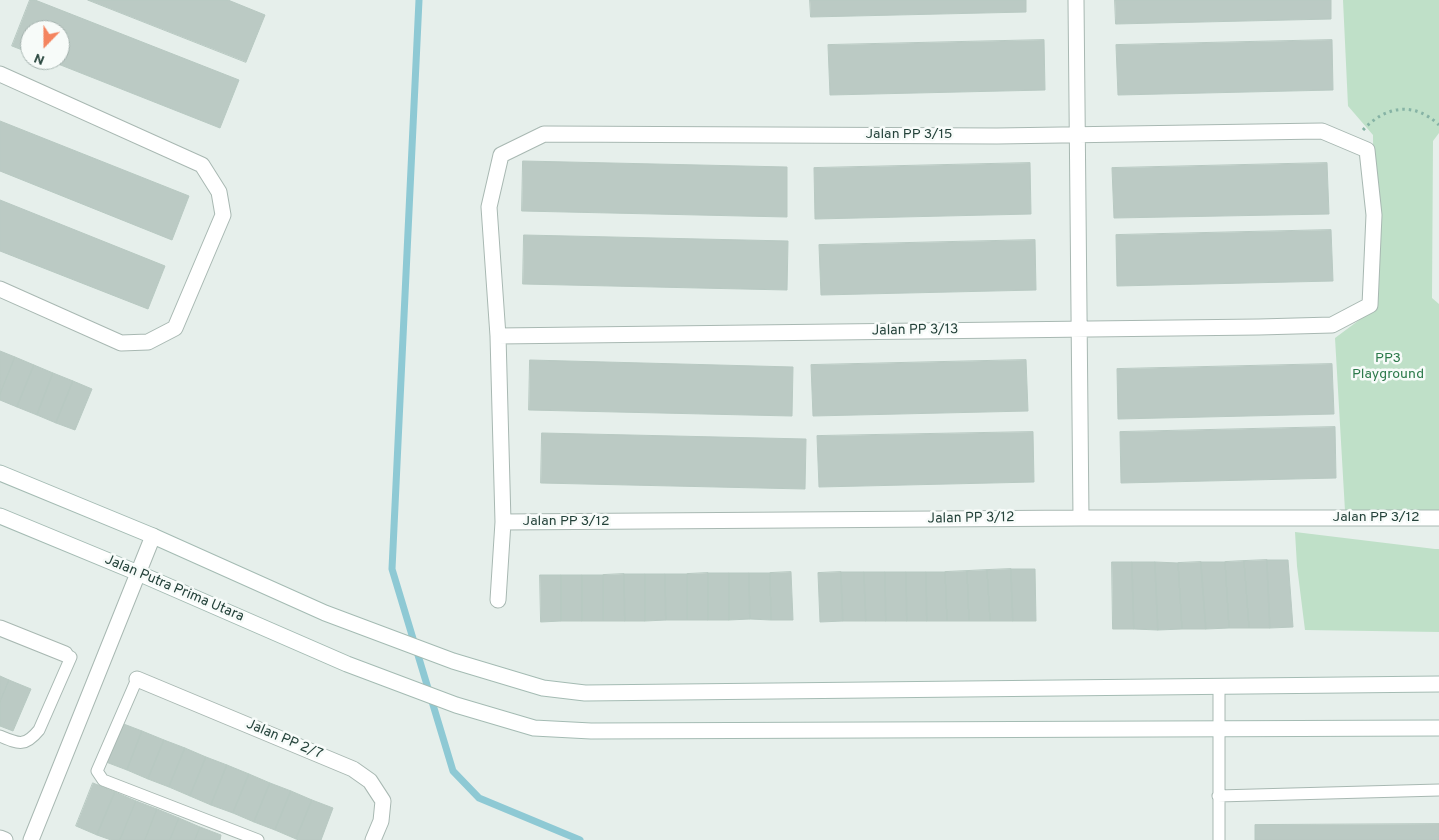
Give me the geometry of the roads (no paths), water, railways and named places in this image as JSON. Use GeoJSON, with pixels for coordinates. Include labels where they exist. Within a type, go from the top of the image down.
{"type":"FeatureCollection","features":[{"type":"Feature","properties":{"kind":"street"},"geometry":{"type":"LineString","coordinates":[[1076,0],[1081,518]]}},
{"type":"Feature","properties":{"kind":"street"},"geometry":{"type":"LineString","coordinates":[[0,74],[202,165],[219,192],[224,215],[175,328],[148,342],[122,343],[0,289]]}},
{"type":"Feature","properties":{"kind":"street","name":"Jalan PP 3/15"},"geometry":{"type":"LineString","coordinates":[[498,336],[489,208],[501,155],[544,134],[997,136],[1322,131],[1367,150],[1374,215],[1370,305],[1332,325]]}},
{"type":"Feature","properties":{"kind":"street","name":"Jalan PP 3/13"},"geometry":{"type":"LineString","coordinates":[[498,336],[1332,325]]}},
{"type":"Feature","properties":{"kind":"street"},"geometry":{"type":"LineString","coordinates":[[498,336],[503,522],[498,600]]}},
{"type":"Feature","properties":{"kind":"street"},"geometry":{"type":"LineString","coordinates":[[0,472],[153,536],[325,613],[453,661],[543,688],[585,693],[1439,684]]}},
{"type":"Feature","properties":{"kind":"street","name":"Jalan Putra Prima Utara"},"geometry":{"type":"LineString","coordinates":[[0,516],[138,573],[347,664],[456,705],[534,728],[591,731],[1439,728]]}},
{"type":"Feature","properties":{"kind":"street","name":"Jalan PP 3/12"},"geometry":{"type":"LineString","coordinates":[[503,522],[1081,518],[1439,518]]}},
{"type":"Feature","properties":{"kind":"street"},"geometry":{"type":"LineString","coordinates":[[31,840],[153,536]]}},
{"type":"Feature","properties":{"kind":"street"},"geometry":{"type":"LineString","coordinates":[[0,628],[65,654]]}},
{"type":"Feature","properties":{"kind":"street","name":"Jalan PP 2/7"},"geometry":{"type":"LineString","coordinates":[[137,679],[353,769],[370,780],[382,801],[381,821],[373,840]]}},
{"type":"Feature","properties":{"kind":"street"},"geometry":{"type":"LineString","coordinates":[[0,838],[5,840]]}},
{"type":"Feature","properties":{"kind":"lane"},"geometry":{"type":"LineString","coordinates":[[0,736],[17,744],[31,739],[39,730],[71,657],[65,654]]}},
{"type":"Feature","properties":{"kind":"lane"},"geometry":{"type":"LineString","coordinates":[[137,679],[97,771],[103,780],[258,840]]}},
{"type":"Feature","properties":{"kind":"lane"},"geometry":{"type":"LineString","coordinates":[[1218,840],[1219,686]]}},
{"type":"Feature","properties":{"kind":"lane"},"geometry":{"type":"LineString","coordinates":[[1218,796],[1439,790]]}},
{"type":"Feature","properties":{"kind":"waterway"},"geometry":{"type":"LineString","coordinates":[[419,0],[392,569],[453,771],[479,798],[580,840]]}},
{"type":"Feature","properties":{"kind":"park label","name":"PP3 Playground"},"geometry":{"type":"Point","coordinates":[1388,368]}}]}
